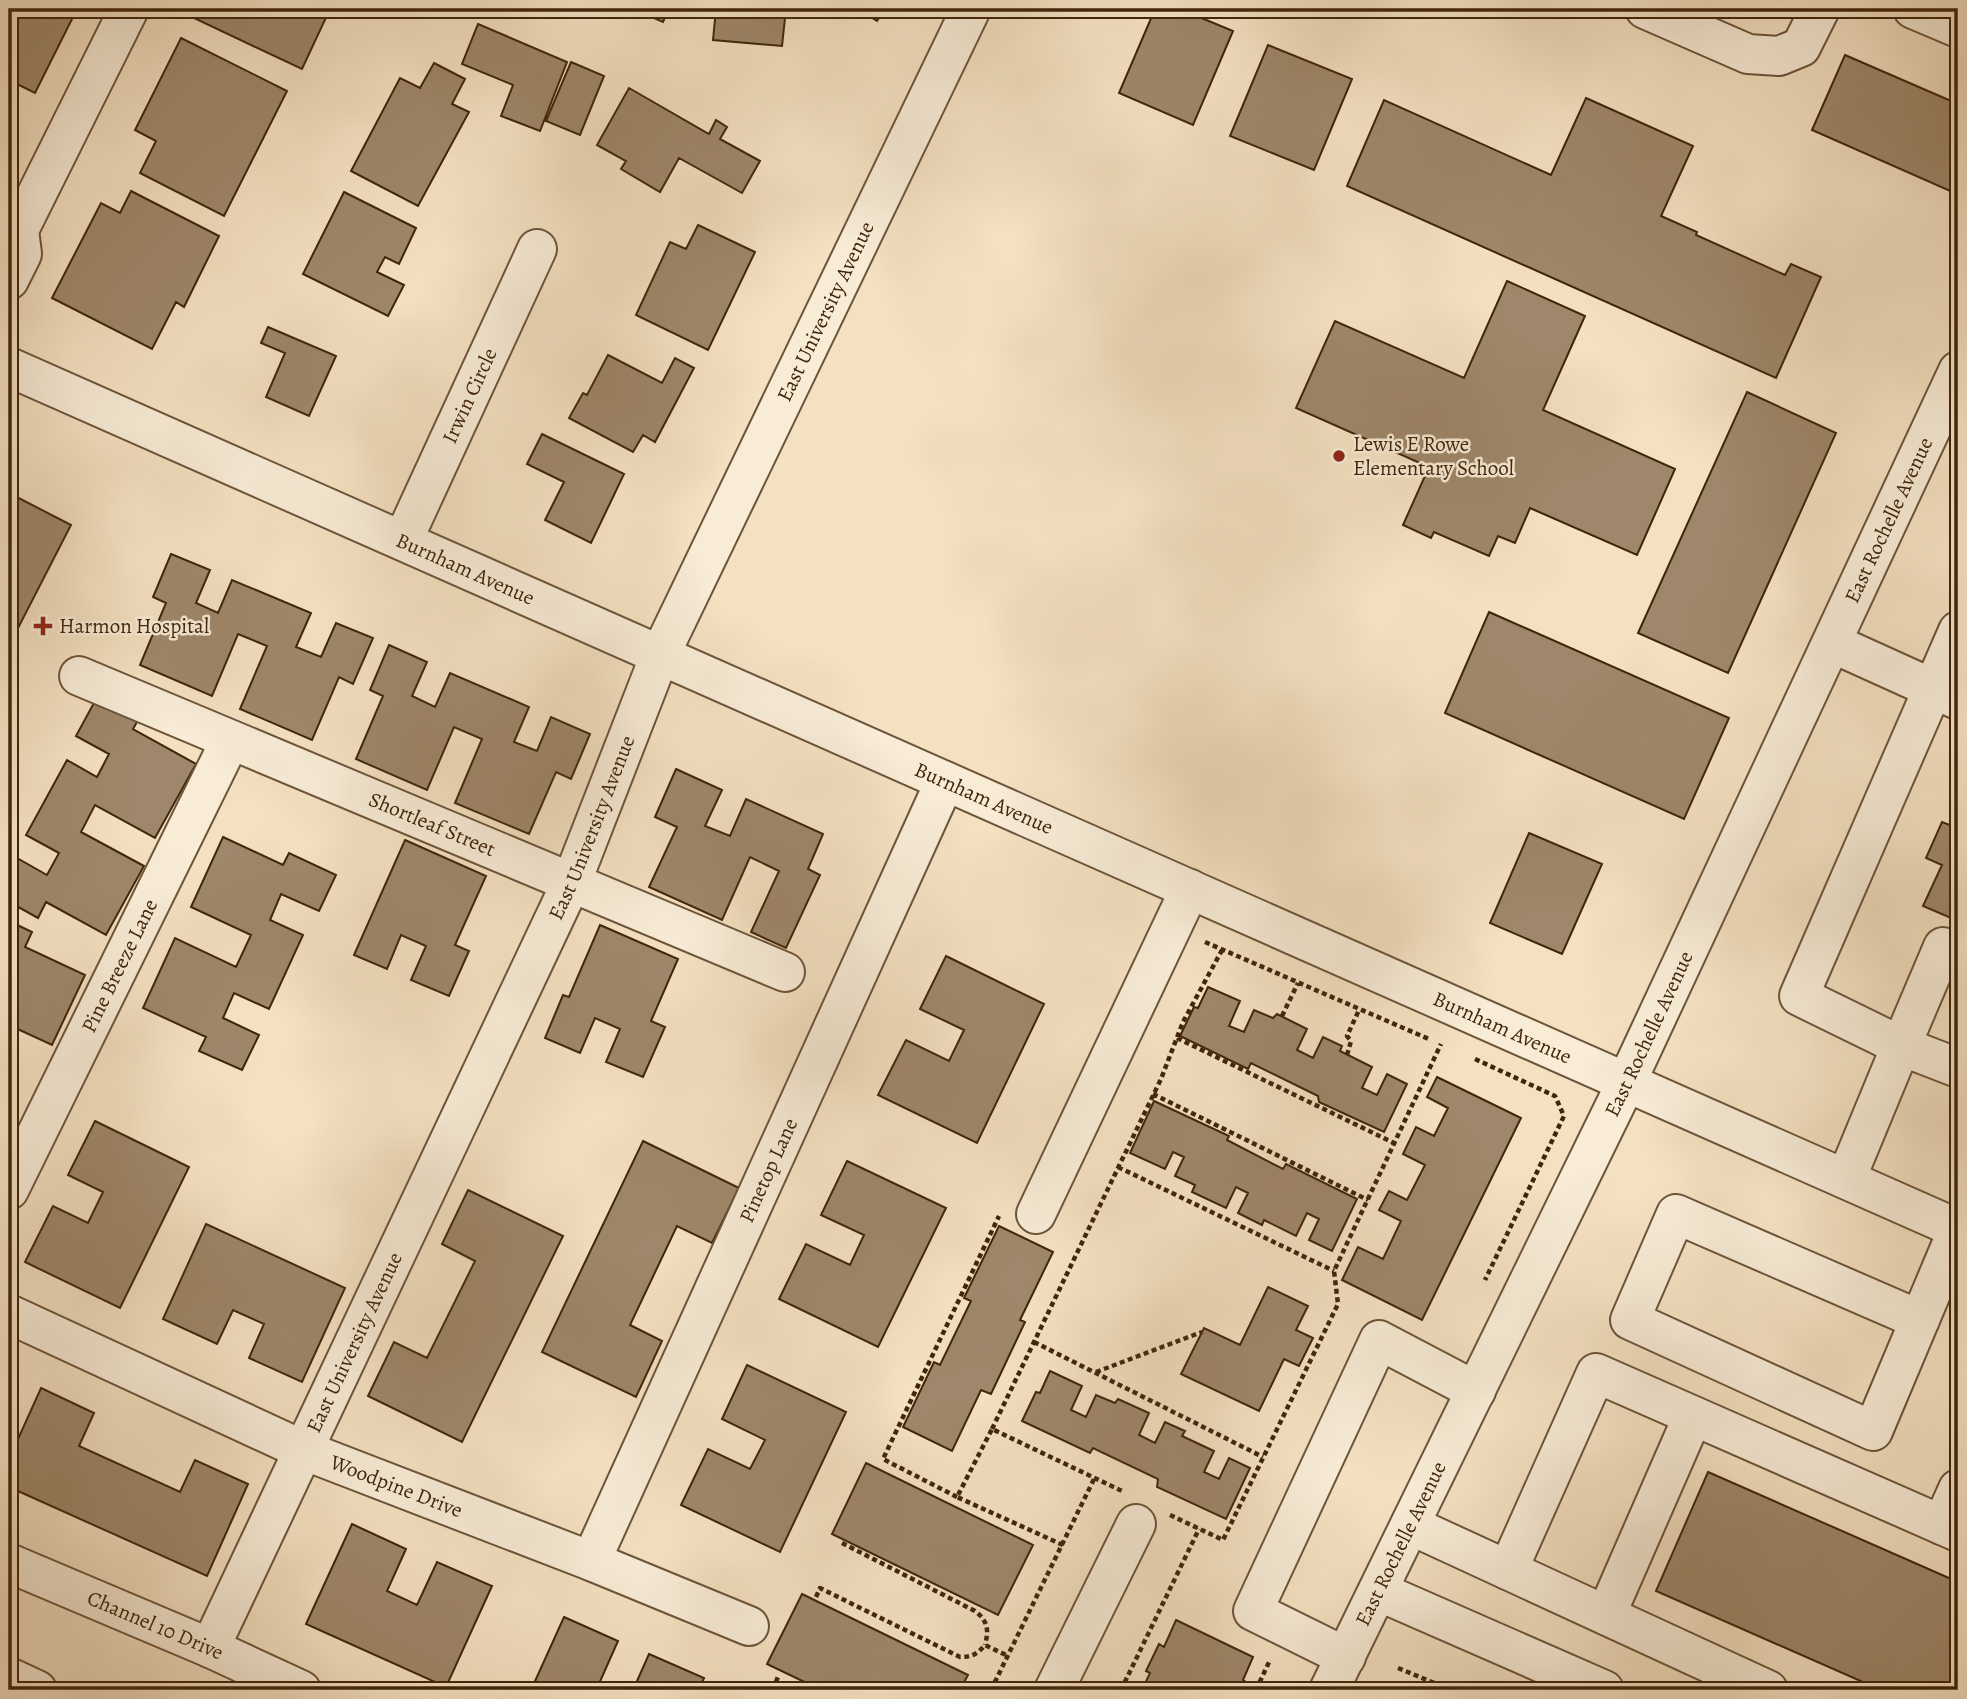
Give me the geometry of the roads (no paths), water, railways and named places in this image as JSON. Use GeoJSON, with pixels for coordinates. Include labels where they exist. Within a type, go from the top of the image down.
{"type":"FeatureCollection","features":[{"type":"Feature","properties":{"kind":"street"},"geometry":{"type":"LineString","coordinates":[[9,280],[22,254],[14,232],[129,9]]}},
{"type":"Feature","properties":{"kind":"street","name":"East University Avenue"},"geometry":{"type":"LineString","coordinates":[[210,1648],[572,881],[660,655],[971,9]]}},
{"type":"Feature","properties":{"kind":"street"},"geometry":{"type":"LineString","coordinates":[[1645,9],[1748,54],[1779,56],[1801,47],[1820,9]]}},
{"type":"Feature","properties":{"kind":"street"},"geometry":{"type":"LineString","coordinates":[[1913,9],[1958,28]]}},
{"type":"Feature","properties":{"kind":"street","name":"Irwin Circle"},"geometry":{"type":"LineString","coordinates":[[403,540],[537,249]]}},
{"type":"Feature","properties":{"kind":"street","name":"Burnham Avenue"},"geometry":{"type":"LineString","coordinates":[[9,368],[1958,1229]]}},
{"type":"Feature","properties":{"kind":"street","name":"East Rochelle Avenue"},"geometry":{"type":"LineString","coordinates":[[1329,1690],[1627,1081],[1958,371]]}},
{"type":"Feature","properties":{"kind":"street"},"geometry":{"type":"LineString","coordinates":[[1958,631],[1945,695],[1798,996],[1901,1046],[1958,1068]]}},
{"type":"Feature","properties":{"kind":"street"},"geometry":{"type":"LineString","coordinates":[[1832,643],[1945,695]]}},
{"type":"Feature","properties":{"kind":"street","name":"Shortleaf Street"},"geometry":{"type":"LineString","coordinates":[[79,676],[785,972]]}},
{"type":"Feature","properties":{"kind":"street","name":"Pine Breeze Lane"},"geometry":{"type":"LineString","coordinates":[[9,1190],[230,741]]}},
{"type":"Feature","properties":{"kind":"street","name":"Pinetop Lane"},"geometry":{"type":"LineString","coordinates":[[591,1561],[945,781]]}},
{"type":"Feature","properties":{"kind":"street"},"geometry":{"type":"LineString","coordinates":[[1036,1214],[1190,889]]}},
{"type":"Feature","properties":{"kind":"street"},"geometry":{"type":"LineString","coordinates":[[1846,1179],[1943,947]]}},
{"type":"Feature","properties":{"kind":"street"},"geometry":{"type":"LineString","coordinates":[[1920,1320],[1676,1214],[1630,1320],[1873,1431],[1920,1320],[1958,1229]]}},
{"type":"Feature","properties":{"kind":"street","name":"Woodpine Drive"},"geometry":{"type":"LineString","coordinates":[[9,1314],[303,1450],[591,1561],[749,1626]]}},
{"type":"Feature","properties":{"kind":"street"},"geometry":{"type":"LineString","coordinates":[[1346,1657],[1253,1611],[1379,1340],[1476,1391]]}},
{"type":"Feature","properties":{"kind":"street"},"geometry":{"type":"LineString","coordinates":[[1508,1570],[1596,1373],[1950,1529],[1958,1489]]}},
{"type":"Feature","properties":{"kind":"street"},"geometry":{"type":"LineString","coordinates":[[1606,1615],[1693,1416]]}},
{"type":"Feature","properties":{"kind":"street"},"geometry":{"type":"LineString","coordinates":[[1054,1690],[1143,1510]]}},
{"type":"Feature","properties":{"kind":"street"},"geometry":{"type":"LineString","coordinates":[[1410,1525],[1768,1690]]}},
{"type":"Feature","properties":{"kind":"street","name":"Channel 10 Drive"},"geometry":{"type":"LineString","coordinates":[[9,1563],[210,1648],[301,1690]]}},
{"type":"Feature","properties":{"kind":"street"},"geometry":{"type":"LineString","coordinates":[[1378,1591],[1604,1690]]}},
{"type":"Feature","properties":{"kind":"street"},"geometry":{"type":"LineString","coordinates":[[9,1677],[37,1690]]}},
{"type":"Feature","properties":{"kind":"place","name":"Lewis E Rowe Elementary School"},"geometry":{"type":"Point","coordinates":[1339,456]}},
{"type":"Feature","properties":{"kind":"place","name":"Harmon Hospital"},"geometry":{"type":"Point","coordinates":[43,626]}}]}
